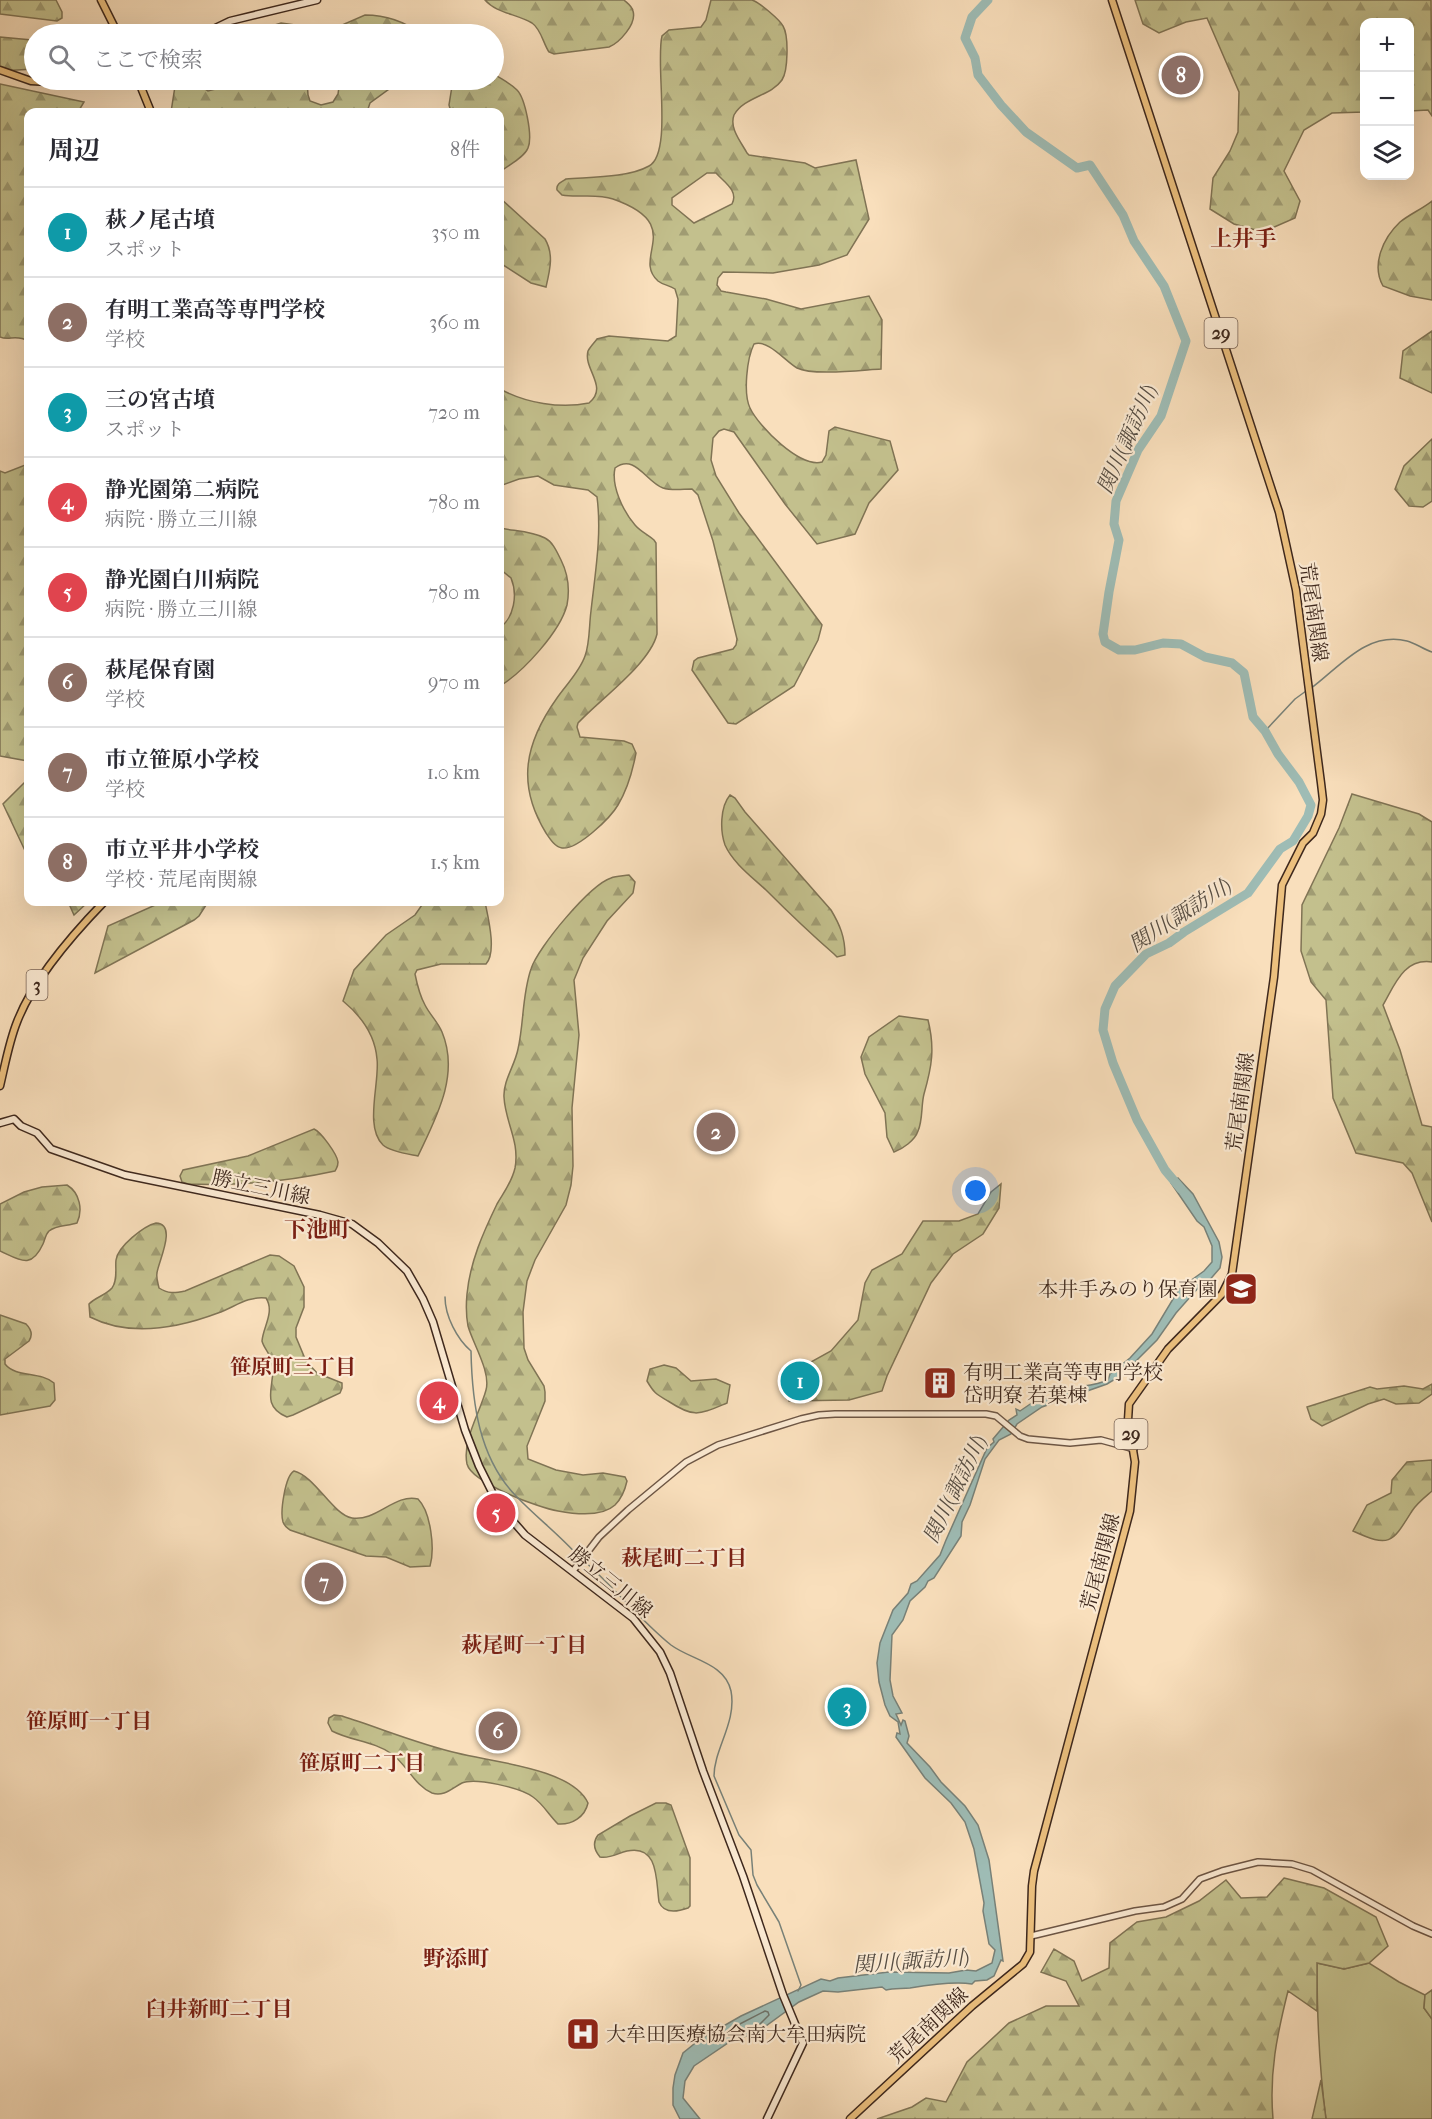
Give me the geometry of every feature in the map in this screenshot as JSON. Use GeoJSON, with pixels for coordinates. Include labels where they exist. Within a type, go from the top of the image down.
{"type":"FeatureCollection","features":[{"type":"Feature","properties":{"kind":"main road"},"geometry":{"type":"LineString","coordinates":[[101,0],[113,24]]}},
{"type":"Feature","properties":{"kind":"main road"},"geometry":{"type":"LineString","coordinates":[[225,24],[317,0]]}},
{"type":"Feature","properties":{"kind":"main road","name":"荒尾南関線"},"geometry":{"type":"LineString","coordinates":[[850,2119],[972,2006],[1023,1964],[1030,1952],[1034,1871],[1130,1511],[1134,1449],[1128,1420],[1129,1404],[1168,1349],[1222,1294],[1232,1274],[1274,977],[1282,885],[1303,843],[1312,832],[1321,814],[1323,800],[1296,590],[1274,494],[1198,269],[1112,0]]}},
{"type":"Feature","properties":{"kind":"main road"},"geometry":{"type":"LineString","coordinates":[[0,70],[24,79]]}},
{"type":"Feature","properties":{"kind":"main road"},"geometry":{"type":"LineString","coordinates":[[142,90],[149,108]]}},
{"type":"Feature","properties":{"kind":"main road","name":"3"},"geometry":{"type":"LineString","coordinates":[[0,1086],[17,1022],[33,990],[76,932],[100,906]]}},
{"type":"Feature","properties":{"kind":"main road","name":"勝立三川線"},"geometry":{"type":"LineString","coordinates":[[0,1123],[15,1119],[21,1126],[37,1133],[51,1149],[125,1175],[347,1222],[378,1243],[407,1271],[427,1307],[465,1430],[479,1466],[498,1504],[525,1535],[633,1618],[660,1652],[674,1684],[783,1995],[803,2043],[767,2119]]}},
{"type":"Feature","properties":{"kind":"street"},"geometry":{"type":"LineString","coordinates":[[573,1571],[599,1537],[686,1462],[718,1445],[801,1419],[835,1414],[986,1414],[996,1416],[1020,1436],[1028,1439],[1061,1443],[1101,1440],[1134,1449]]}},
{"type":"Feature","properties":{"kind":"street"},"geometry":{"type":"LineString","coordinates":[[1032,1936],[1135,1911],[1164,1907],[1182,1899],[1200,1880],[1258,1862],[1292,1864],[1312,1870],[1405,1922],[1432,1934]]}},
{"type":"Feature","properties":{"kind":"green space"},"geometry":{"type":"Polygon","coordinates":[[[0,0],[56,0],[62,12],[62,18],[57,21],[0,14],[0,0]]]}},
{"type":"Feature","properties":{"kind":"green space"},"geometry":{"type":"Polygon","coordinates":[[[485,0],[624,0],[632,8],[634,16],[630,27],[618,42],[609,47],[554,54],[549,52],[540,32],[532,23],[501,11],[485,0]]]}},
{"type":"Feature","properties":{"kind":"green space"},"geometry":{"type":"Polygon","coordinates":[[[711,0],[752,0],[781,23],[787,45],[784,76],[771,90],[738,109],[733,120],[736,135],[749,155],[805,163],[815,168],[856,160],[869,219],[847,255],[819,265],[773,273],[723,272],[718,278],[717,285],[721,291],[766,299],[801,309],[869,296],[882,320],[881,369],[814,372],[797,368],[765,345],[754,344],[749,358],[747,376],[750,408],[771,435],[803,459],[822,462],[826,455],[829,431],[835,427],[890,441],[898,470],[869,503],[855,534],[817,544],[785,504],[734,432],[724,429],[713,438],[711,460],[716,476],[739,513],[822,625],[818,640],[794,686],[736,724],[728,723],[692,670],[694,661],[698,658],[733,649],[737,639],[713,541],[698,495],[692,489],[663,488],[629,464],[622,464],[615,468],[616,490],[626,513],[637,527],[656,543],[657,634],[645,657],[578,723],[580,737],[624,741],[632,744],[636,753],[627,786],[614,810],[577,844],[562,848],[551,840],[537,815],[528,781],[528,764],[538,731],[546,715],[580,667],[587,651],[598,540],[597,497],[588,490],[554,485],[538,476],[504,485],[504,391],[543,404],[589,403],[597,391],[587,358],[588,351],[597,339],[609,336],[668,341],[676,336],[678,299],[675,289],[658,281],[651,272],[653,230],[647,219],[635,209],[613,199],[600,196],[562,195],[557,190],[557,186],[566,179],[620,175],[649,166],[656,158],[662,127],[660,49],[662,36],[669,30],[701,27],[706,20],[711,0]],[[707,173],[672,198],[672,205],[694,223],[732,204],[734,195],[716,173],[707,173]]]}},
{"type":"Feature","properties":{"kind":"green space"},"geometry":{"type":"Polygon","coordinates":[[[1135,0],[1431,0],[1432,116],[1428,110],[1414,111],[1414,18],[1360,18],[1360,112],[1332,113],[1304,130],[1284,171],[1300,201],[1295,218],[1263,232],[1234,224],[1210,209],[1213,178],[1230,151],[1238,132],[1239,92],[1207,18],[1186,22],[1159,33],[1143,24],[1135,0]]]}},
{"type":"Feature","properties":{"kind":"green space"},"geometry":{"type":"Polygon","coordinates":[[[365,15],[381,16],[404,24],[344,24],[365,15]]]}},
{"type":"Feature","properties":{"kind":"green space"},"geometry":{"type":"Polygon","coordinates":[[[0,37],[24,39],[24,70],[0,71],[0,37]]]}},
{"type":"Feature","properties":{"kind":"green space"},"geometry":{"type":"Polygon","coordinates":[[[504,80],[520,94],[525,109],[530,135],[526,152],[504,169],[504,108],[450,108],[451,90],[504,90],[504,80]]]}},
{"type":"Feature","properties":{"kind":"green space"},"geometry":{"type":"Polygon","coordinates":[[[0,84],[84,102],[80,108],[24,108],[24,340],[0,337],[0,84]]]}},
{"type":"Feature","properties":{"kind":"green space"},"geometry":{"type":"Polygon","coordinates":[[[174,90],[308,90],[310,101],[321,105],[333,102],[339,90],[388,90],[370,103],[368,108],[172,108],[174,90]]]}},
{"type":"Feature","properties":{"kind":"green space"},"geometry":{"type":"Polygon","coordinates":[[[1432,201],[1432,300],[1410,296],[1383,286],[1378,269],[1384,244],[1394,228],[1432,201]]]}},
{"type":"Feature","properties":{"kind":"green space"},"geometry":{"type":"Polygon","coordinates":[[[504,202],[545,239],[550,250],[550,268],[546,287],[531,283],[504,266],[504,202]]]}},
{"type":"Feature","properties":{"kind":"green space"},"geometry":{"type":"Polygon","coordinates":[[[1432,331],[1432,393],[1400,378],[1403,351],[1432,331]]]}},
{"type":"Feature","properties":{"kind":"green space"},"geometry":{"type":"Polygon","coordinates":[[[1432,439],[1432,501],[1423,507],[1409,506],[1395,489],[1404,466],[1432,439]]]}},
{"type":"Feature","properties":{"kind":"green space"},"geometry":{"type":"Polygon","coordinates":[[[24,466],[24,760],[0,756],[0,471],[5,473],[24,466]]]}},
{"type":"Feature","properties":{"kind":"green space"},"geometry":{"type":"Polygon","coordinates":[[[504,529],[534,534],[550,542],[563,565],[568,582],[568,593],[563,616],[549,639],[504,683],[504,624],[509,618],[514,598],[511,578],[504,572],[504,529]]]}},
{"type":"Feature","properties":{"kind":"green space"},"geometry":{"type":"Polygon","coordinates":[[[24,783],[24,849],[3,804],[24,783]]]}},
{"type":"Feature","properties":{"kind":"green space"},"geometry":{"type":"Polygon","coordinates":[[[1352,794],[1419,814],[1432,822],[1432,962],[1422,962],[1407,968],[1396,981],[1383,1005],[1400,1050],[1422,1125],[1432,1127],[1432,1222],[1412,1173],[1403,1163],[1356,1153],[1333,1098],[1326,1000],[1311,982],[1301,951],[1302,905],[1339,828],[1352,794]]]}},
{"type":"Feature","properties":{"kind":"green space"},"geometry":{"type":"Polygon","coordinates":[[[730,795],[831,910],[841,931],[845,955],[837,957],[733,858],[725,845],[722,833],[724,806],[730,795]]]}},
{"type":"Feature","properties":{"kind":"green space"},"geometry":{"type":"Polygon","coordinates":[[[629,875],[635,882],[633,893],[607,921],[583,958],[574,980],[579,1035],[572,1108],[571,1185],[566,1205],[535,1260],[527,1281],[523,1312],[524,1348],[545,1392],[545,1401],[527,1446],[528,1459],[556,1470],[583,1475],[603,1473],[625,1477],[627,1481],[620,1500],[609,1509],[588,1514],[572,1513],[549,1509],[507,1494],[481,1479],[467,1464],[469,1436],[487,1383],[484,1367],[468,1326],[467,1294],[478,1248],[515,1168],[516,1149],[505,1106],[504,1091],[518,1049],[531,969],[554,932],[578,904],[602,883],[617,876],[629,875]]]}},
{"type":"Feature","properties":{"kind":"green space"},"geometry":{"type":"Polygon","coordinates":[[[70,906],[84,906],[74,915],[70,906]]]}},
{"type":"Feature","properties":{"kind":"green space"},"geometry":{"type":"Polygon","coordinates":[[[153,906],[205,906],[194,920],[95,973],[108,926],[153,906]]]}},
{"type":"Feature","properties":{"kind":"green space"},"geometry":{"type":"Polygon","coordinates":[[[421,906],[486,906],[491,943],[491,951],[486,964],[441,964],[417,970],[415,974],[423,1001],[442,1032],[447,1048],[448,1064],[444,1096],[418,1156],[390,1149],[383,1145],[377,1137],[374,1127],[376,1050],[366,1026],[343,1001],[354,970],[386,935],[415,915],[421,906]]]}},
{"type":"Feature","properties":{"kind":"green space"},"geometry":{"type":"Polygon","coordinates":[[[899,1016],[928,1020],[932,1057],[918,1131],[908,1144],[894,1152],[887,1137],[885,1113],[865,1074],[861,1057],[869,1037],[899,1016]]]}},
{"type":"Feature","properties":{"kind":"green space"},"geometry":{"type":"Polygon","coordinates":[[[314,1129],[335,1154],[338,1166],[335,1171],[243,1184],[188,1184],[182,1182],[180,1176],[183,1170],[248,1156],[314,1129]]]}},
{"type":"Feature","properties":{"kind":"green space"},"geometry":{"type":"Polygon","coordinates":[[[1001,1184],[999,1208],[983,1234],[953,1254],[931,1283],[882,1391],[849,1400],[789,1401],[788,1381],[800,1368],[831,1351],[858,1320],[865,1283],[872,1270],[902,1254],[923,1221],[959,1221],[978,1214],[991,1192],[1001,1184]]]}},
{"type":"Feature","properties":{"kind":"green space"},"geometry":{"type":"Polygon","coordinates":[[[67,1185],[75,1192],[79,1202],[80,1213],[77,1223],[49,1231],[39,1252],[29,1260],[19,1260],[0,1251],[0,1204],[24,1192],[42,1187],[67,1185]]]}},
{"type":"Feature","properties":{"kind":"green space"},"geometry":{"type":"Polygon","coordinates":[[[156,1223],[162,1225],[166,1230],[157,1277],[159,1288],[165,1291],[175,1293],[185,1291],[270,1255],[279,1256],[294,1266],[304,1287],[304,1307],[296,1328],[296,1337],[306,1361],[317,1373],[342,1383],[340,1393],[287,1417],[273,1406],[270,1393],[272,1363],[262,1341],[269,1314],[266,1298],[247,1300],[187,1323],[154,1328],[121,1327],[90,1317],[89,1304],[114,1285],[116,1260],[121,1249],[139,1232],[156,1223]]]}},
{"type":"Feature","properties":{"kind":"green space"},"geometry":{"type":"Polygon","coordinates":[[[0,1315],[26,1324],[31,1334],[29,1341],[5,1359],[5,1364],[15,1371],[42,1377],[54,1383],[55,1400],[50,1406],[0,1415],[0,1315]]]}},
{"type":"Feature","properties":{"kind":"green space"},"geometry":{"type":"Polygon","coordinates":[[[664,1365],[676,1368],[691,1381],[716,1379],[730,1385],[727,1403],[696,1413],[677,1406],[656,1393],[647,1381],[650,1369],[664,1365]]]}},
{"type":"Feature","properties":{"kind":"green space"},"geometry":{"type":"Polygon","coordinates":[[[1432,1384],[1432,1394],[1419,1403],[1396,1404],[1384,1399],[1368,1404],[1322,1426],[1311,1419],[1307,1407],[1370,1387],[1377,1389],[1404,1386],[1423,1389],[1432,1384]]]}},
{"type":"Feature","properties":{"kind":"green space"},"geometry":{"type":"Polygon","coordinates":[[[1432,1460],[1432,1491],[1416,1505],[1394,1536],[1383,1541],[1353,1531],[1367,1505],[1391,1493],[1392,1480],[1407,1462],[1432,1460]]]}},
{"type":"Feature","properties":{"kind":"green space"},"geometry":{"type":"Polygon","coordinates":[[[294,1471],[302,1474],[338,1510],[352,1518],[369,1516],[401,1500],[418,1499],[426,1513],[431,1531],[430,1566],[410,1567],[386,1557],[366,1556],[290,1530],[283,1522],[282,1511],[288,1480],[294,1471]]]}},
{"type":"Feature","properties":{"kind":"green space"},"geometry":{"type":"Polygon","coordinates":[[[334,1715],[442,1749],[548,1774],[579,1791],[588,1803],[584,1812],[577,1819],[558,1824],[533,1797],[509,1787],[477,1781],[462,1783],[444,1793],[432,1793],[421,1786],[392,1754],[378,1746],[332,1731],[328,1723],[329,1718],[334,1715]]]}},
{"type":"Feature","properties":{"kind":"green space"},"geometry":{"type":"Polygon","coordinates":[[[656,1803],[671,1805],[690,1858],[690,1906],[688,1908],[671,1911],[661,1906],[654,1866],[645,1853],[637,1850],[611,1857],[600,1857],[594,1846],[598,1835],[656,1803]]]}},
{"type":"Feature","properties":{"kind":"green space"},"geometry":{"type":"Polygon","coordinates":[[[1284,1878],[1324,1888],[1376,1917],[1388,1946],[1369,1963],[1344,1969],[1317,1963],[1317,2011],[1288,1991],[1275,2054],[1272,2086],[1273,2119],[877,2119],[912,2107],[926,2098],[946,2102],[967,2062],[1009,2023],[1046,2006],[1079,2006],[1066,1981],[1041,1972],[1054,1949],[1074,1961],[1082,1981],[1109,1968],[1110,1943],[1137,1922],[1166,1917],[1199,1901],[1226,1880],[1241,1898],[1267,1897],[1284,1878]]]}},
{"type":"Feature","properties":{"kind":"green space"},"geometry":{"type":"Polygon","coordinates":[[[1317,1963],[1344,1969],[1369,1963],[1425,1995],[1424,2008],[1432,2019],[1432,2119],[1326,2119],[1319,2041],[1317,1963]]]}},
{"type":"Feature","properties":{"kind":"green space"},"geometry":{"type":"Polygon","coordinates":[[[1432,1990],[1432,2019],[1424,2008],[1425,1995],[1432,1990]]]}},
{"type":"Feature","properties":{"kind":"green space"},"geometry":{"type":"Polygon","coordinates":[[[1321,2080],[1326,2119],[1312,2119],[1321,2080]]]}},
{"type":"Feature","properties":{"kind":"water"},"geometry":{"type":"Polygon","coordinates":[[[1178,1178],[1193,1194],[1219,1242],[1222,1257],[1220,1268],[1207,1283],[1199,1287],[1176,1313],[1157,1340],[1122,1375],[1107,1384],[1042,1407],[1017,1424],[1011,1434],[999,1440],[985,1459],[962,1522],[961,1536],[934,1578],[928,1581],[910,1601],[903,1620],[892,1635],[890,1680],[893,1696],[902,1713],[896,1714],[901,1725],[903,1720],[905,1721],[909,1736],[907,1743],[965,1806],[978,1825],[989,1860],[1003,1961],[1001,1960],[994,1976],[972,1984],[949,1983],[886,1990],[882,1987],[838,1992],[823,1991],[799,2002],[766,2026],[764,2029],[768,2031],[734,2039],[694,2066],[685,2081],[683,2098],[700,2119],[680,2119],[673,2105],[673,2088],[683,2053],[699,2040],[741,2016],[821,1979],[830,1981],[889,1972],[976,1971],[992,1963],[995,1950],[989,1944],[974,1849],[965,1822],[951,1803],[925,1778],[896,1737],[897,1733],[900,1734],[898,1722],[890,1716],[879,1682],[877,1663],[880,1643],[893,1610],[908,1593],[911,1584],[917,1581],[940,1555],[987,1448],[1009,1420],[1017,1415],[1016,1409],[1020,1411],[1042,1396],[1048,1399],[1061,1391],[1108,1380],[1110,1374],[1130,1358],[1152,1334],[1179,1289],[1204,1271],[1212,1262],[1212,1246],[1204,1227],[1197,1221],[1171,1183],[1178,1178]]]}},
{"type":"Feature","properties":{"kind":"waterway","name":"関川(諏訪川)"},"geometry":{"type":"LineString","coordinates":[[988,0],[972,17],[965,38],[975,58],[978,75],[1026,132],[1077,168],[1090,165],[1123,215],[1134,241],[1164,286],[1186,341],[1161,416],[1138,450],[1116,501],[1114,524],[1119,540],[1103,634],[1105,642],[1119,650],[1135,650],[1163,643],[1181,644],[1205,657],[1232,663],[1244,673],[1253,717],[1299,782],[1311,805],[1308,816],[1293,841],[1280,849],[1248,893],[1169,943],[1146,954],[1115,986],[1105,1009],[1103,1030],[1113,1063],[1137,1120],[1165,1170],[1181,1189]]}},
{"type":"Feature","properties":{"kind":"waterway"},"geometry":{"type":"LineString","coordinates":[[1310,689],[1354,653],[1379,641],[1392,639],[1407,641],[1432,652]]}},
{"type":"Feature","properties":{"kind":"waterway"},"geometry":{"type":"LineString","coordinates":[[1265,731],[1295,699],[1306,691]]}},
{"type":"Feature","properties":{"kind":"waterway"},"geometry":{"type":"LineString","coordinates":[[445,1297],[447,1312],[453,1327],[471,1351],[476,1410],[486,1448],[494,1465],[504,1482],[517,1497],[580,1558]]}},
{"type":"Feature","properties":{"kind":"waterway"},"geometry":{"type":"LineString","coordinates":[[584,1561],[671,1645],[715,1668],[728,1682],[731,1691],[731,1714],[714,1776],[739,1835],[751,1850],[753,1875],[779,1922],[801,1985],[798,1991]]}},
{"type":"Feature","properties":{"kind":"place","name":"市立平井小学校"},"geometry":{"type":"Point","coordinates":[1181,75]}},
{"type":"Feature","properties":{"kind":"place","name":"有明工業高等専門学校"},"geometry":{"type":"Point","coordinates":[716,1132]}},
{"type":"Feature","properties":{"kind":"place","name":"本井手みのり保育園"},"geometry":{"type":"Point","coordinates":[1241,1289]}},
{"type":"Feature","properties":{"kind":"place","name":"萩ノ尾古墳"},"geometry":{"type":"Point","coordinates":[800,1381]}},
{"type":"Feature","properties":{"kind":"place","name":"有明工業高等専門学校 岱明寮 若葉棟"},"geometry":{"type":"Point","coordinates":[940,1383]}},
{"type":"Feature","properties":{"kind":"place","name":"静光園第二病院"},"geometry":{"type":"Point","coordinates":[439,1401]}},
{"type":"Feature","properties":{"kind":"place","name":"静光園白川病院"},"geometry":{"type":"Point","coordinates":[496,1513]}},
{"type":"Feature","properties":{"kind":"place","name":"市立笹原小学校"},"geometry":{"type":"Point","coordinates":[324,1582]}},
{"type":"Feature","properties":{"kind":"place","name":"三の宮古墳"},"geometry":{"type":"Point","coordinates":[847,1707]}},
{"type":"Feature","properties":{"kind":"place","name":"萩尾保育園"},"geometry":{"type":"Point","coordinates":[498,1731]}},
{"type":"Feature","properties":{"kind":"place","name":"大牟田医療協会南大牟田病院"},"geometry":{"type":"Point","coordinates":[583,2034]}},
{"type":"Feature","properties":{"kind":"district","name":"上井手"},"geometry":{"type":"Point","coordinates":[1243,238]}},
{"type":"Feature","properties":{"kind":"district","name":"下池町"},"geometry":{"type":"Point","coordinates":[317,1229]}},
{"type":"Feature","properties":{"kind":"district","name":"笹原町三丁目"},"geometry":{"type":"Point","coordinates":[293,1367]}},
{"type":"Feature","properties":{"kind":"district","name":"萩尾町二丁目"},"geometry":{"type":"Point","coordinates":[684,1558]}},
{"type":"Feature","properties":{"kind":"district","name":"萩尾町一丁目"},"geometry":{"type":"Point","coordinates":[524,1645]}},
{"type":"Feature","properties":{"kind":"district","name":"笹原町一丁目"},"geometry":{"type":"Point","coordinates":[89,1721]}},
{"type":"Feature","properties":{"kind":"district","name":"笹原町二丁目"},"geometry":{"type":"Point","coordinates":[362,1763]}},
{"type":"Feature","properties":{"kind":"district","name":"野添町"},"geometry":{"type":"Point","coordinates":[456,1958]}},
{"type":"Feature","properties":{"kind":"district","name":"臼井新町二丁目"},"geometry":{"type":"Point","coordinates":[219,2009]}}]}
